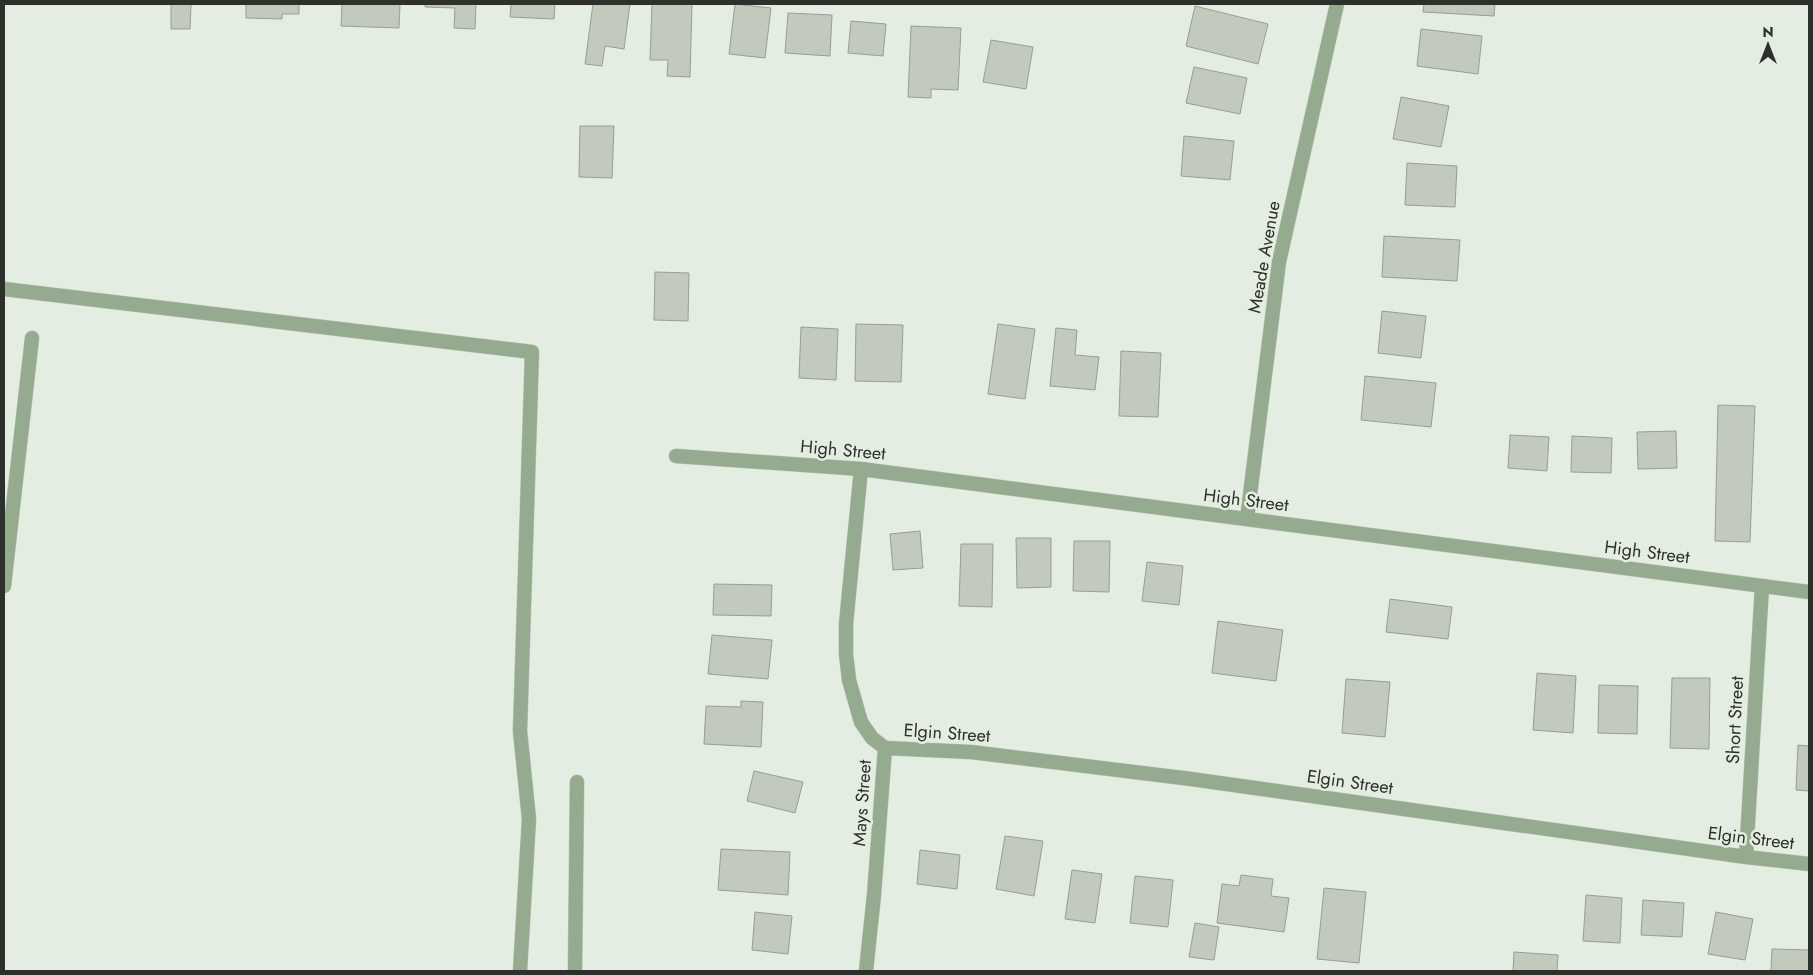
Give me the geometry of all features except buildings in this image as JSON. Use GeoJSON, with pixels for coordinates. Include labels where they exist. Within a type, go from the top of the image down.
{"type":"FeatureCollection","features":[{"type":"Feature","properties":{"kind":"street","name":"Meade Avenue"},"geometry":{"type":"LineString","coordinates":[[1247,519],[1279,262],[1337,4]]}},
{"type":"Feature","properties":{"kind":"street"},"geometry":{"type":"LineString","coordinates":[[4,289],[532,352],[520,731],[528,819],[520,971]]}},
{"type":"Feature","properties":{"kind":"street"},"geometry":{"type":"LineString","coordinates":[[4,586],[32,338]]}},
{"type":"Feature","properties":{"kind":"street","name":"High Street"},"geometry":{"type":"LineString","coordinates":[[676,456],[860,469],[1809,592]]}},
{"type":"Feature","properties":{"kind":"street","name":"Mays Street"},"geometry":{"type":"LineString","coordinates":[[860,469],[846,624],[846,654],[849,680],[861,722],[872,738],[884,748],[874,895],[866,971]]}},
{"type":"Feature","properties":{"kind":"street","name":"Short Street"},"geometry":{"type":"LineString","coordinates":[[1746,857],[1762,586]]}},
{"type":"Feature","properties":{"kind":"street","name":"Elgin Street"},"geometry":{"type":"LineString","coordinates":[[884,748],[971,752],[1182,778],[1746,857],[1809,864]]}},
{"type":"Feature","properties":{"kind":"street"},"geometry":{"type":"LineString","coordinates":[[575,971],[577,782]]}}]}
